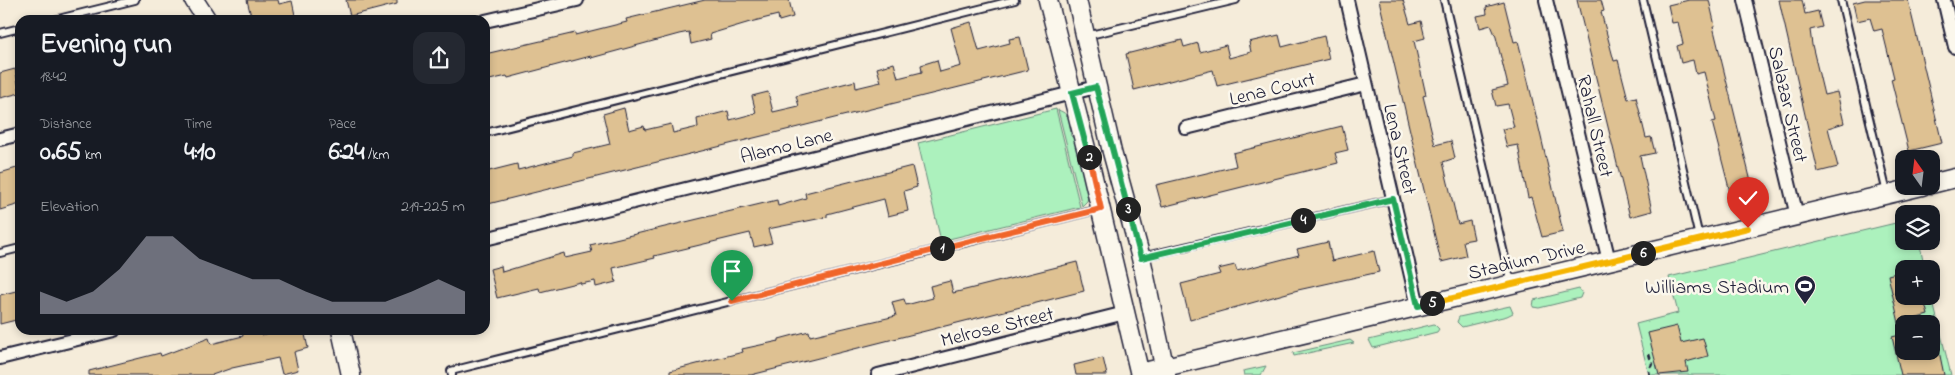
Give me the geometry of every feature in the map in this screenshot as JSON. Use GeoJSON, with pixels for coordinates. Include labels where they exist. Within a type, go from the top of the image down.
{"type":"FeatureCollection","features":[{"type":"Feature","properties":{"kind":"street"},"geometry":{"type":"LineString","coordinates":[[194,0],[203,15]]}},
{"type":"Feature","properties":{"kind":"street"},"geometry":{"type":"LineString","coordinates":[[490,20],[577,0]]}},
{"type":"Feature","properties":{"kind":"street"},"geometry":{"type":"LineString","coordinates":[[1048,0],[1101,209],[1140,374]]}},
{"type":"Feature","properties":{"kind":"street"},"geometry":{"type":"LineString","coordinates":[[1077,0],[1096,87],[1141,258],[1166,371]]}},
{"type":"Feature","properties":{"kind":"street","name":"Lena Street"},"geometry":{"type":"LineString","coordinates":[[1347,0],[1418,306]]}},
{"type":"Feature","properties":{"kind":"street","name":"Rahall Street"},"geometry":{"type":"LineString","coordinates":[[1546,0],[1609,261]]}},
{"type":"Feature","properties":{"kind":"street","name":"Salazar Street"},"geometry":{"type":"LineString","coordinates":[[1745,0],[1797,216]]}},
{"type":"Feature","properties":{"kind":"street"},"geometry":{"type":"LineString","coordinates":[[1944,0],[1955,47]]}},
{"type":"Feature","properties":{"kind":"street","name":"Lena Court"},"geometry":{"type":"LineString","coordinates":[[1186,128],[1366,84]]}},
{"type":"Feature","properties":{"kind":"street","name":"Alamo Lane"},"geometry":{"type":"LineString","coordinates":[[490,238],[1096,87]]}},
{"type":"Feature","properties":{"kind":"street"},"geometry":{"type":"LineString","coordinates":[[0,139],[15,135]]}},
{"type":"Feature","properties":{"kind":"street"},"geometry":{"type":"LineString","coordinates":[[1940,182],[1955,178]]}},
{"type":"Feature","properties":{"kind":"street","name":"Stadium Drive"},"geometry":{"type":"LineString","coordinates":[[1140,374],[1166,371],[1418,306],[1895,192]]}},
{"type":"Feature","properties":{"kind":"street","name":"Melrose Street"},"geometry":{"type":"LineString","coordinates":[[878,375],[1125,313]]}},
{"type":"Feature","properties":{"kind":"street"},"geometry":{"type":"LineString","coordinates":[[0,358],[94,335]]}},
{"type":"Feature","properties":{"kind":"street"},"geometry":{"type":"LineString","coordinates":[[342,335],[351,375]]}},
{"type":"Feature","properties":{"kind":"lane"},"geometry":{"type":"LineString","coordinates":[[74,15],[135,0]]}},
{"type":"Feature","properties":{"kind":"lane"},"geometry":{"type":"LineString","coordinates":[[490,132],[1015,0]]}},
{"type":"Feature","properties":{"kind":"lane"},"geometry":{"type":"LineString","coordinates":[[1086,36],[1236,0]]}},
{"type":"Feature","properties":{"kind":"lane"},"geometry":{"type":"LineString","coordinates":[[1444,0],[1511,284]]}},
{"type":"Feature","properties":{"kind":"lane"},"geometry":{"type":"LineString","coordinates":[[1643,0],[1700,239]]}},
{"type":"Feature","properties":{"kind":"lane"},"geometry":{"type":"LineString","coordinates":[[1841,0],[1887,194]]}},
{"type":"Feature","properties":{"kind":"lane"},"geometry":{"type":"LineString","coordinates":[[0,33],[15,29]]}},
{"type":"Feature","properties":{"kind":"lane"},"geometry":{"type":"LineString","coordinates":[[1141,258],[1393,199]]}},
{"type":"Feature","properties":{"kind":"lane"},"geometry":{"type":"LineString","coordinates":[[452,375],[451,371],[461,368],[1101,209]]}},
{"type":"Feature","properties":{"kind":"lane"},"geometry":{"type":"LineString","coordinates":[[0,253],[15,249]]}},
{"type":"Feature","properties":{"kind":"path"},"geometry":{"type":"LineString","coordinates":[[1649,354],[1652,364],[1649,371],[1650,375]]}},
{"type":"Feature","properties":{"kind":"green space"},"geometry":{"type":"Polygon","coordinates":[[[1056,109],[1080,207],[941,241],[918,143],[1056,109]]]}},
{"type":"Feature","properties":{"kind":"green space"},"geometry":{"type":"Polygon","coordinates":[[[1058,110],[1063,112],[1068,118],[1071,136],[1075,139],[1089,194],[1087,201],[1082,206],[1058,110]]]}},
{"type":"Feature","properties":{"kind":"green space","name":"Williams Stadium"},"geometry":{"type":"Polygon","coordinates":[[[1895,223],[1895,250],[1921,250],[1923,260],[1895,260],[1895,305],[1934,305],[1936,315],[1895,315],[1895,360],[1940,360],[1940,330],[1951,375],[1649,375],[1636,324],[1678,313],[1669,277],[1895,223]]]}},
{"type":"Feature","properties":{"kind":"green space"},"geometry":{"type":"Polygon","coordinates":[[[1579,289],[1582,293],[1580,298],[1539,308],[1533,307],[1534,300],[1579,289]]]}},
{"type":"Feature","properties":{"kind":"green space"},"geometry":{"type":"Polygon","coordinates":[[[1510,306],[1513,313],[1507,316],[1462,327],[1457,322],[1459,317],[1510,306]]]}},
{"type":"Feature","properties":{"kind":"green space"},"geometry":{"type":"Polygon","coordinates":[[[1434,324],[1439,329],[1437,332],[1373,348],[1369,340],[1434,324]]]}},
{"type":"Feature","properties":{"kind":"green space"},"geometry":{"type":"Polygon","coordinates":[[[1350,340],[1354,343],[1294,356],[1293,353],[1350,340]]]}},
{"type":"Feature","properties":{"kind":"green space"},"geometry":{"type":"Polygon","coordinates":[[[1266,366],[1261,375],[1244,375],[1243,371],[1266,366]]]}},
{"type":"Feature","properties":{"kind":"building"},"geometry":{"type":"Polygon","coordinates":[[[247,0],[278,0],[279,4],[292,1],[295,15],[251,15],[247,0]]]}},
{"type":"Feature","properties":{"kind":"building"},"geometry":{"type":"Polygon","coordinates":[[[346,0],[397,0],[397,4],[350,15],[346,0]]]}},
{"type":"Feature","properties":{"kind":"building"},"geometry":{"type":"Polygon","coordinates":[[[705,0],[789,0],[793,17],[779,21],[778,15],[750,22],[710,34],[711,39],[691,44],[689,32],[679,34],[591,58],[591,56],[508,78],[507,76],[490,80],[490,53],[575,33],[575,35],[627,22],[626,19],[705,0]]]}},
{"type":"Feature","properties":{"kind":"building"},"geometry":{"type":"Polygon","coordinates":[[[1379,0],[1403,0],[1410,24],[1421,21],[1425,38],[1414,41],[1426,95],[1423,96],[1435,145],[1451,141],[1455,158],[1443,162],[1458,224],[1470,221],[1474,239],[1463,241],[1466,256],[1441,262],[1379,0]]]}},
{"type":"Feature","properties":{"kind":"building"},"geometry":{"type":"Polygon","coordinates":[[[1577,0],[1601,0],[1604,11],[1601,12],[1614,61],[1618,60],[1628,99],[1636,97],[1646,138],[1651,137],[1655,153],[1640,156],[1652,211],[1630,217],[1577,0]]]}},
{"type":"Feature","properties":{"kind":"building"},"geometry":{"type":"Polygon","coordinates":[[[1689,0],[1709,0],[1715,26],[1713,26],[1752,186],[1730,192],[1712,122],[1716,121],[1704,72],[1696,74],[1693,60],[1681,63],[1677,46],[1683,44],[1678,22],[1672,23],[1668,5],[1689,0]]]}},
{"type":"Feature","properties":{"kind":"building"},"geometry":{"type":"Polygon","coordinates":[[[1779,0],[1802,0],[1805,14],[1818,11],[1822,27],[1810,30],[1812,45],[1824,95],[1837,92],[1844,123],[1828,128],[1838,167],[1818,172],[1779,0]]]}},
{"type":"Feature","properties":{"kind":"building"},"geometry":{"type":"Polygon","coordinates":[[[1865,0],[1908,0],[1942,143],[1909,150],[1891,79],[1894,78],[1882,29],[1874,31],[1870,18],[1857,21],[1853,3],[1865,0]]]}},
{"type":"Feature","properties":{"kind":"building"},"geometry":{"type":"Polygon","coordinates":[[[1504,2],[1514,42],[1518,41],[1563,232],[1542,237],[1531,197],[1528,198],[1518,145],[1507,147],[1502,129],[1514,127],[1508,104],[1496,106],[1492,90],[1508,86],[1496,37],[1491,25],[1480,28],[1477,16],[1487,14],[1486,7],[1504,2]]]}},
{"type":"Feature","properties":{"kind":"building"},"geometry":{"type":"Polygon","coordinates":[[[971,22],[979,51],[1010,43],[1009,39],[1020,37],[1028,70],[490,204],[490,171],[517,164],[518,170],[610,144],[603,114],[624,108],[629,130],[644,126],[645,130],[671,124],[673,133],[698,127],[697,119],[728,111],[730,120],[756,113],[752,96],[768,92],[773,112],[799,106],[796,96],[855,81],[856,88],[881,82],[877,68],[894,63],[898,78],[922,72],[921,65],[937,60],[940,72],[961,66],[951,28],[971,22]]]}},
{"type":"Feature","properties":{"kind":"building"},"geometry":{"type":"Polygon","coordinates":[[[1279,35],[1282,47],[1324,36],[1329,59],[1217,86],[1213,70],[1134,90],[1126,54],[1182,40],[1184,47],[1198,43],[1200,52],[1226,45],[1229,58],[1251,52],[1249,42],[1279,35]]]}},
{"type":"Feature","properties":{"kind":"building"},"geometry":{"type":"Polygon","coordinates":[[[15,69],[15,94],[0,98],[0,73],[15,69]]]}},
{"type":"Feature","properties":{"kind":"building"},"geometry":{"type":"Polygon","coordinates":[[[1342,126],[1348,150],[1335,153],[1338,163],[1162,207],[1156,185],[1236,166],[1233,153],[1342,126]]]}},
{"type":"Feature","properties":{"kind":"building"},"geometry":{"type":"Polygon","coordinates":[[[912,166],[917,187],[904,191],[908,211],[888,216],[884,199],[827,214],[827,217],[768,229],[772,243],[754,247],[750,233],[613,268],[616,282],[596,287],[595,281],[581,284],[580,282],[540,292],[539,288],[497,298],[490,269],[501,266],[502,272],[564,253],[565,258],[592,252],[590,245],[777,200],[778,206],[806,198],[805,193],[912,166]]]}},
{"type":"Feature","properties":{"kind":"building"},"geometry":{"type":"Polygon","coordinates":[[[15,168],[15,206],[0,210],[0,173],[15,168]]]}},
{"type":"Feature","properties":{"kind":"building"},"geometry":{"type":"Polygon","coordinates":[[[1328,242],[1332,261],[1374,251],[1379,272],[1298,290],[1190,320],[1181,284],[1220,274],[1218,269],[1235,265],[1237,271],[1299,255],[1297,249],[1328,242]]]}},
{"type":"Feature","properties":{"kind":"building"},"geometry":{"type":"Polygon","coordinates":[[[1077,262],[1084,291],[751,375],[670,375],[670,371],[743,352],[742,349],[779,341],[779,339],[809,331],[810,336],[896,316],[892,302],[904,299],[906,305],[933,298],[930,286],[950,281],[953,293],[1077,262]]]}},
{"type":"Feature","properties":{"kind":"building"},"geometry":{"type":"Polygon","coordinates":[[[1895,273],[1895,305],[1925,305],[1928,315],[1897,315],[1888,275],[1895,273]]]}},
{"type":"Feature","properties":{"kind":"building"},"geometry":{"type":"Polygon","coordinates":[[[15,291],[15,320],[0,324],[0,295],[15,291]]]}},
{"type":"Feature","properties":{"kind":"building"},"geometry":{"type":"Polygon","coordinates":[[[1677,326],[1681,343],[1703,338],[1708,356],[1686,362],[1688,372],[1659,375],[1648,333],[1677,326]]]}},
{"type":"Feature","properties":{"kind":"building"},"geometry":{"type":"Polygon","coordinates":[[[305,335],[308,348],[294,352],[298,370],[282,374],[278,358],[232,368],[212,375],[89,375],[89,371],[160,353],[161,356],[209,338],[211,344],[243,336],[305,335]]]}},
{"type":"Feature","properties":{"kind":"building"},"geometry":{"type":"Polygon","coordinates":[[[1895,336],[1895,350],[1892,337],[1895,336]]]}},
{"type":"Feature","properties":{"kind":"building"},"geometry":{"type":"Polygon","coordinates":[[[1940,356],[1944,375],[1901,375],[1897,360],[1940,360],[1940,356]]]}},
{"type":"Feature","properties":{"kind":"building"},"geometry":{"type":"Polygon","coordinates":[[[1103,358],[1107,375],[1076,375],[1074,365],[1103,358]]]}},
{"type":"Feature","properties":{"kind":"place","name":"Williams Stadium"},"geometry":{"type":"Point","coordinates":[1805,305]}},
{"type":"Feature","properties":{"kind":"route"},"geometry":{"type":"LineString","coordinates":[[732,301],[1101,209],[1072,93],[1096,87],[1141,258],[1393,199],[1418,306],[1748,228]]}}]}
